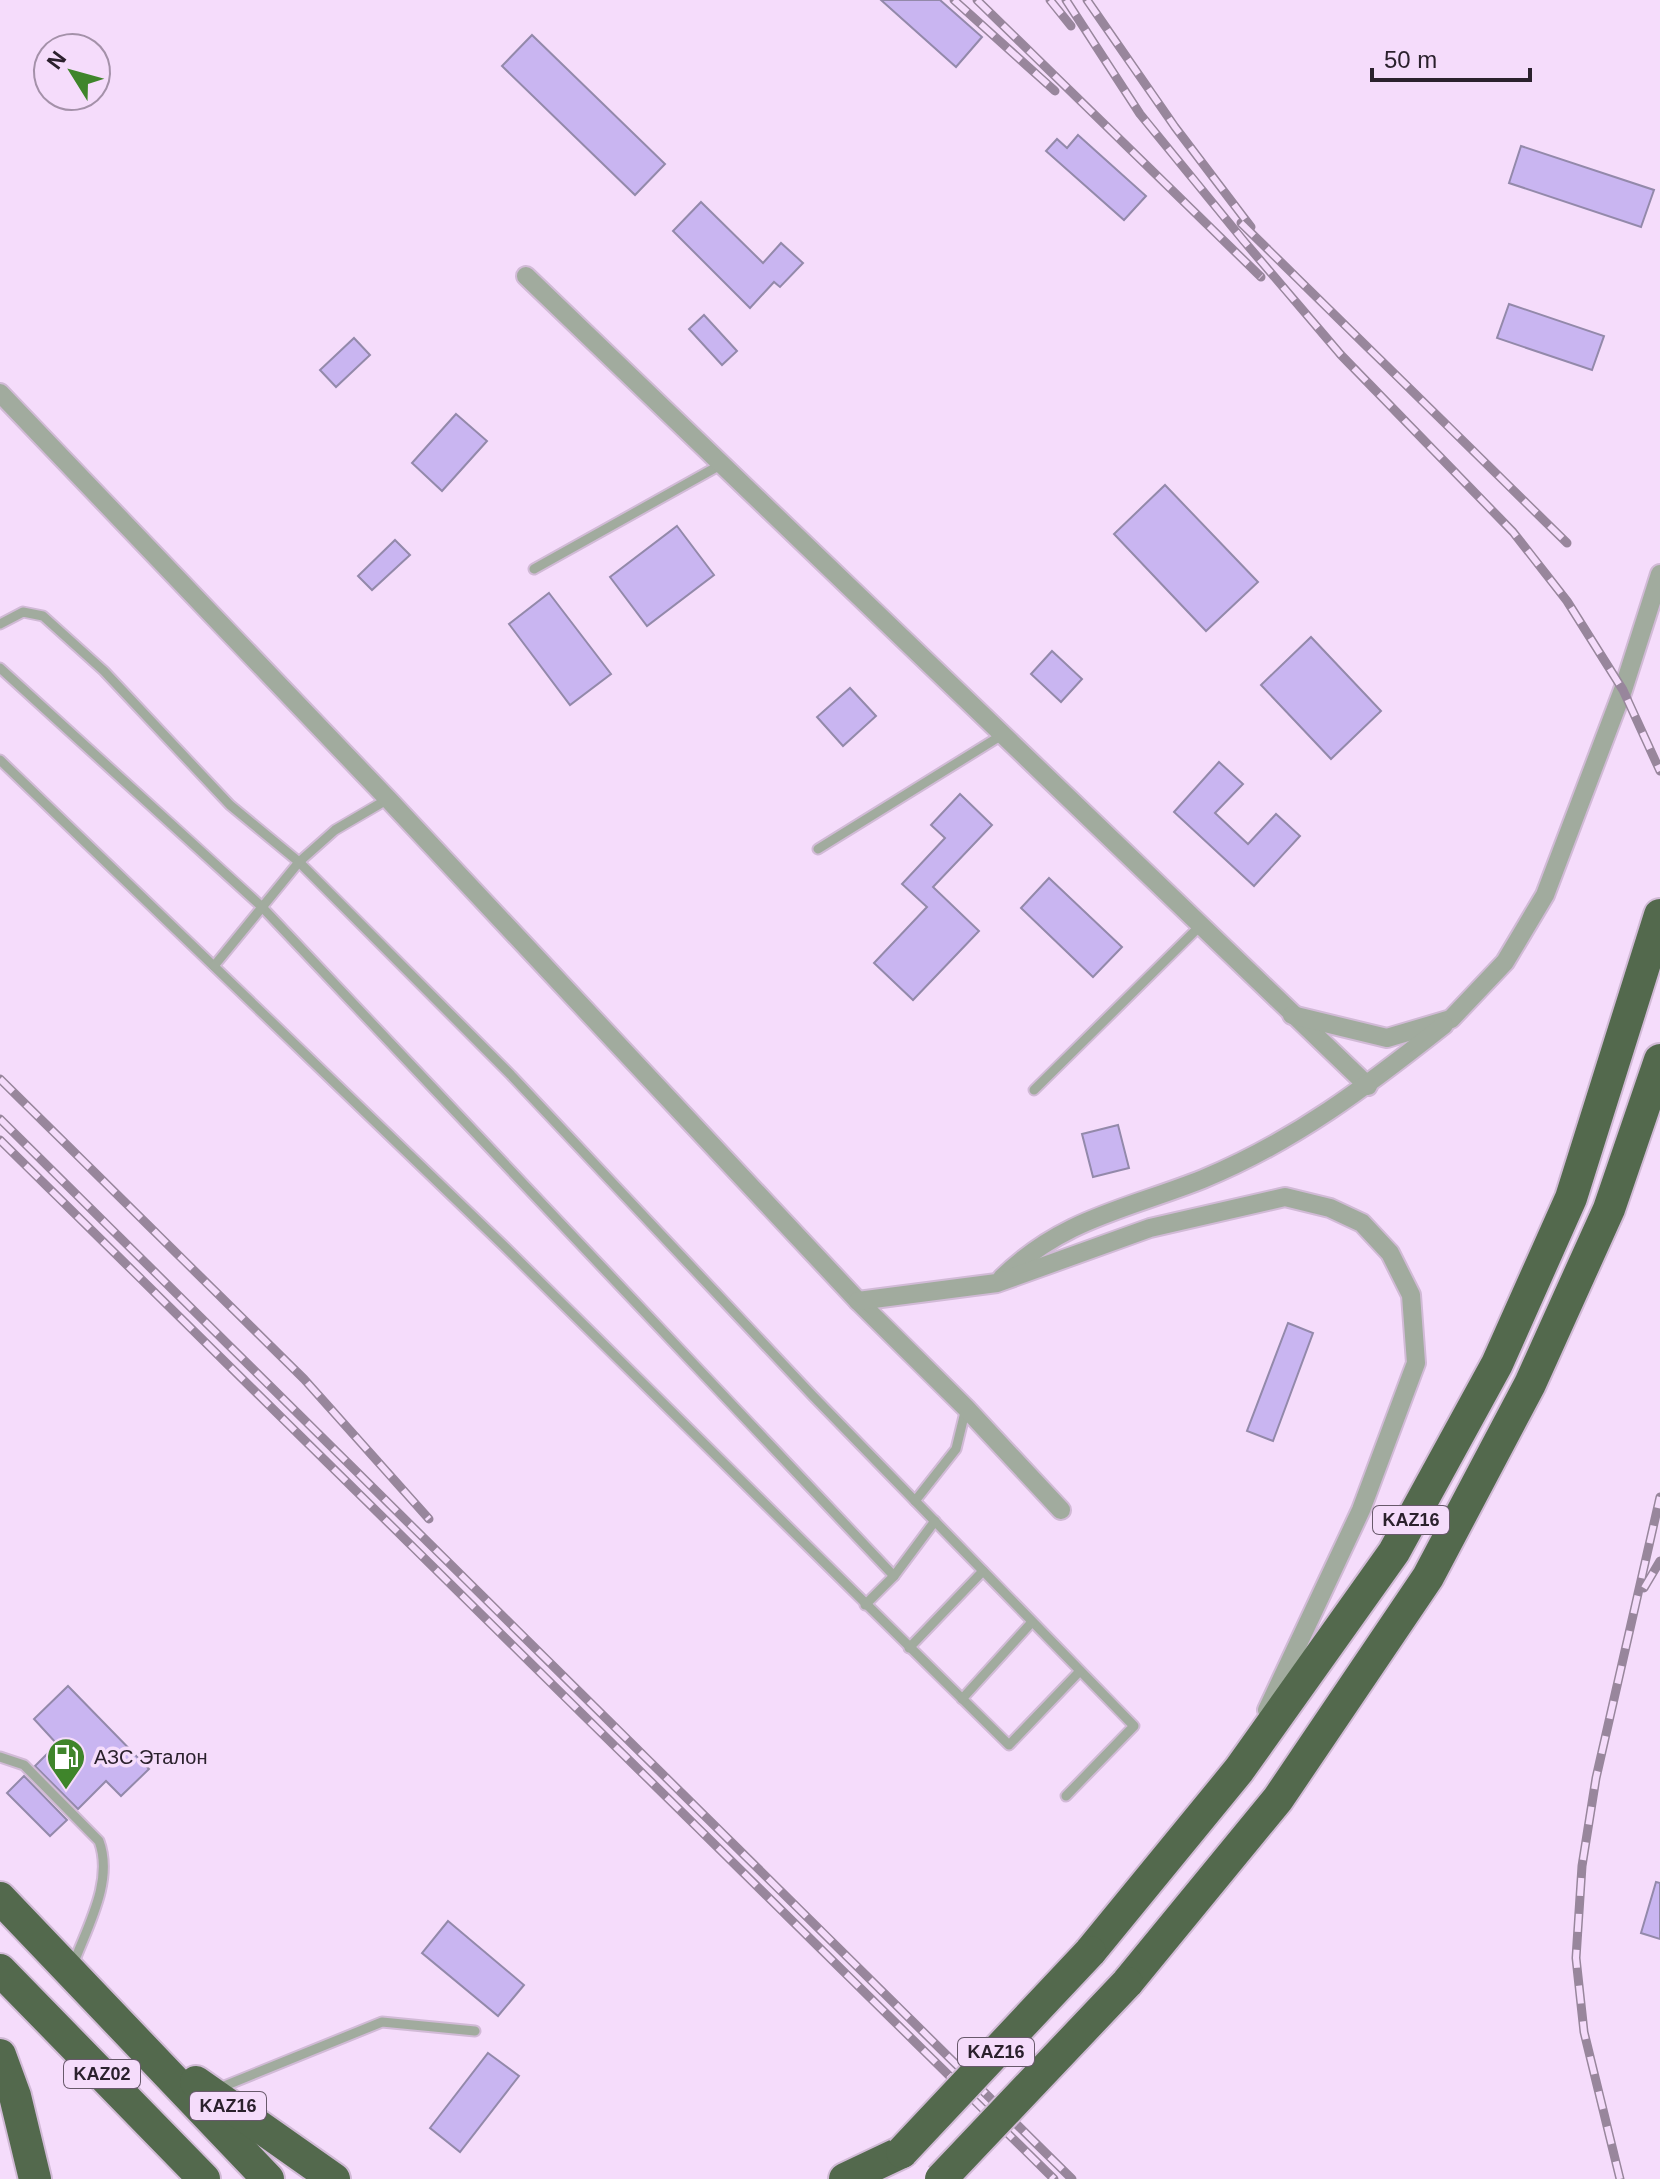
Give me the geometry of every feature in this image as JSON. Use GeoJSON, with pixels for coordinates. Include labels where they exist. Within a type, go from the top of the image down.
{"type":"FeatureCollection","features":[{"type":"Feature","properties":{"kind":"highway","name":"KAZ16"},"geometry":{"type":"LineString","coordinates":[[878,2179],[1090,1952],[1239,1770],[1394,1552],[1497,1364],[1571,1198],[1660,915]]}},
{"type":"Feature","properties":{"kind":"highway","name":"KAZ16"},"geometry":{"type":"LineString","coordinates":[[941,2179],[1127,1983],[1278,1799],[1428,1577],[1530,1384],[1603,1222],[1660,1060]]}},
{"type":"Feature","properties":{"kind":"highway","name":"KАZ02"},"geometry":{"type":"LineString","coordinates":[[0,1898],[268,2179]]}},
{"type":"Feature","properties":{"kind":"highway","name":"KАZ02"},"geometry":{"type":"LineString","coordinates":[[0,1970],[204,2179]]}},
{"type":"Feature","properties":{"kind":"highway","name":"KAZ16"},"geometry":{"type":"LineString","coordinates":[[125,2029],[334,2179]]}},
{"type":"Feature","properties":{"kind":"highway"},"geometry":{"type":"LineString","coordinates":[[0,2055],[15,2096],[35,2179]]}},
{"type":"Feature","properties":{"kind":"highway","name":"KAZ16"},"geometry":{"type":"LineString","coordinates":[[845,2179],[902,2152]]}},
{"type":"Feature","properties":{"kind":"street"},"geometry":{"type":"LineString","coordinates":[[526,276],[1201,925],[1290,1015],[1368,1086]]}},
{"type":"Feature","properties":{"kind":"street"},"geometry":{"type":"LineString","coordinates":[[0,393],[388,799],[858,1301],[966,1408],[1061,1510]]}},
{"type":"Feature","properties":{"kind":"street"},"geometry":{"type":"LineString","coordinates":[[997,1283],[1022,1258],[1100,1213],[1202,1179],[1309,1127],[1368,1086],[1451,1019],[1505,962],[1545,895],[1623,690],[1660,574]]}},
{"type":"Feature","properties":{"kind":"street"},"geometry":{"type":"LineString","coordinates":[[1290,1015],[1387,1038],[1451,1019]]}},
{"type":"Feature","properties":{"kind":"street"},"geometry":{"type":"LineString","coordinates":[[858,1301],[997,1283],[1150,1228],[1285,1197],[1330,1208],[1362,1223],[1390,1253],[1411,1295],[1416,1363],[1361,1510],[1239,1770]]}},
{"type":"Feature","properties":{"kind":"lane"},"geometry":{"type":"LineString","coordinates":[[534,569],[722,464]]}},
{"type":"Feature","properties":{"kind":"lane"},"geometry":{"type":"LineString","coordinates":[[0,624],[23,612],[43,616],[104,671],[230,805],[299,862],[511,1075],[915,1501],[1134,1726],[1066,1796]]}},
{"type":"Feature","properties":{"kind":"lane"},"geometry":{"type":"LineString","coordinates":[[0,668],[261,906],[894,1576]]}},
{"type":"Feature","properties":{"kind":"lane"},"geometry":{"type":"LineString","coordinates":[[818,849],[1002,734]]}},
{"type":"Feature","properties":{"kind":"lane"},"geometry":{"type":"LineString","coordinates":[[0,760],[515,1256],[1009,1745],[1080,1671]]}},
{"type":"Feature","properties":{"kind":"lane"},"geometry":{"type":"LineString","coordinates":[[214,966],[299,862],[335,830],[388,799]]}},
{"type":"Feature","properties":{"kind":"lane"},"geometry":{"type":"LineString","coordinates":[[1034,1090],[1201,925]]}},
{"type":"Feature","properties":{"kind":"lane"},"geometry":{"type":"LineString","coordinates":[[915,1501],[956,1449],[966,1408]]}},
{"type":"Feature","properties":{"kind":"lane"},"geometry":{"type":"LineString","coordinates":[[865,1605],[894,1576],[935,1521]]}},
{"type":"Feature","properties":{"kind":"lane"},"geometry":{"type":"LineString","coordinates":[[909,1648],[983,1571]]}},
{"type":"Feature","properties":{"kind":"lane"},"geometry":{"type":"LineString","coordinates":[[962,1699],[1032,1622]]}},
{"type":"Feature","properties":{"kind":"lane"},"geometry":{"type":"LineString","coordinates":[[0,1757],[24,1765],[99,1841],[103,1852],[100,1889],[70,1972]]}},
{"type":"Feature","properties":{"kind":"lane"},"geometry":{"type":"LineString","coordinates":[[210,2092],[382,2022],[475,2031]]}},
{"type":"Feature","properties":{"kind":"building"},"geometry":{"type":"Polygon","coordinates":[[[881,0],[940,0],[982,37],[956,67],[881,0]]]}},
{"type":"Feature","properties":{"kind":"building"},"geometry":{"type":"Polygon","coordinates":[[[532,35],[665,164],[635,195],[502,66],[532,35]]]}},
{"type":"Feature","properties":{"kind":"building"},"geometry":{"type":"Polygon","coordinates":[[[1078,135],[1146,196],[1124,220],[1046,151],[1057,139],[1067,148],[1078,135]]]}},
{"type":"Feature","properties":{"kind":"building"},"geometry":{"type":"Polygon","coordinates":[[[1521,146],[1654,190],[1641,227],[1509,183],[1521,146]]]}},
{"type":"Feature","properties":{"kind":"building"},"geometry":{"type":"Polygon","coordinates":[[[701,202],[763,263],[781,243],[803,263],[780,287],[774,282],[750,308],[673,231],[701,202]]]}},
{"type":"Feature","properties":{"kind":"building"},"geometry":{"type":"Polygon","coordinates":[[[1509,304],[1604,336],[1592,370],[1497,338],[1509,304]]]}},
{"type":"Feature","properties":{"kind":"building"},"geometry":{"type":"Polygon","coordinates":[[[704,315],[737,351],[722,365],[689,329],[704,315]]]}},
{"type":"Feature","properties":{"kind":"building"},"geometry":{"type":"Polygon","coordinates":[[[354,338],[370,355],[336,387],[320,370],[354,338]]]}},
{"type":"Feature","properties":{"kind":"building"},"geometry":{"type":"Polygon","coordinates":[[[456,414],[487,441],[442,491],[412,463],[456,414]]]}},
{"type":"Feature","properties":{"kind":"building"},"geometry":{"type":"Polygon","coordinates":[[[1165,485],[1258,582],[1206,631],[1114,534],[1165,485]]]}},
{"type":"Feature","properties":{"kind":"building"},"geometry":{"type":"Polygon","coordinates":[[[677,526],[714,575],[647,626],[610,577],[677,526]]]}},
{"type":"Feature","properties":{"kind":"building"},"geometry":{"type":"Polygon","coordinates":[[[395,540],[410,555],[372,590],[358,576],[395,540]]]}},
{"type":"Feature","properties":{"kind":"building"},"geometry":{"type":"Polygon","coordinates":[[[549,593],[611,674],[570,705],[509,624],[549,593]]]}},
{"type":"Feature","properties":{"kind":"building"},"geometry":{"type":"Polygon","coordinates":[[[1311,637],[1381,711],[1331,759],[1261,685],[1311,637]]]}},
{"type":"Feature","properties":{"kind":"building"},"geometry":{"type":"Polygon","coordinates":[[[1052,651],[1082,679],[1061,702],[1031,674],[1052,651]]]}},
{"type":"Feature","properties":{"kind":"building"},"geometry":{"type":"Polygon","coordinates":[[[850,688],[876,716],[843,746],[817,717],[850,688]]]}},
{"type":"Feature","properties":{"kind":"building"},"geometry":{"type":"Polygon","coordinates":[[[1219,762],[1243,784],[1215,813],[1248,844],[1276,814],[1300,836],[1254,886],[1174,812],[1219,762]]]}},
{"type":"Feature","properties":{"kind":"building"},"geometry":{"type":"Polygon","coordinates":[[[960,794],[992,825],[933,887],[979,931],[913,1000],[874,963],[927,907],[902,884],[945,838],[931,825],[960,794]]]}},
{"type":"Feature","properties":{"kind":"building"},"geometry":{"type":"Polygon","coordinates":[[[1049,878],[1122,947],[1093,977],[1021,908],[1049,878]]]}},
{"type":"Feature","properties":{"kind":"building"},"geometry":{"type":"Polygon","coordinates":[[[1118,1125],[1129,1168],[1093,1177],[1082,1134],[1118,1125]]]}},
{"type":"Feature","properties":{"kind":"building"},"geometry":{"type":"Polygon","coordinates":[[[1288,1323],[1313,1333],[1273,1441],[1247,1431],[1288,1323]]]}},
{"type":"Feature","properties":{"kind":"building"},"geometry":{"type":"Polygon","coordinates":[[[68,1686],[149,1769],[121,1796],[106,1781],[78,1809],[35,1766],[57,1744],[34,1719],[68,1686]]]}},
{"type":"Feature","properties":{"kind":"building"},"geometry":{"type":"Polygon","coordinates":[[[24,1776],[67,1820],[50,1836],[7,1793],[24,1776]]]}},
{"type":"Feature","properties":{"kind":"building"},"geometry":{"type":"Polygon","coordinates":[[[1656,1882],[1660,1883],[1660,1939],[1641,1933],[1656,1882]]]}},
{"type":"Feature","properties":{"kind":"building"},"geometry":{"type":"Polygon","coordinates":[[[448,1921],[524,1985],[498,2016],[422,1953],[448,1921]]]}},
{"type":"Feature","properties":{"kind":"building"},"geometry":{"type":"Polygon","coordinates":[[[488,2053],[519,2076],[460,2152],[430,2128],[488,2053]]]}},
{"type":"Feature","properties":{"kind":"railway"},"geometry":{"type":"LineString","coordinates":[[954,0],[1055,91]]}},
{"type":"Feature","properties":{"kind":"railway"},"geometry":{"type":"LineString","coordinates":[[977,0],[1261,277]]}},
{"type":"Feature","properties":{"kind":"railway"},"geometry":{"type":"LineString","coordinates":[[1050,0],[1071,26]]}},
{"type":"Feature","properties":{"kind":"railway"},"geometry":{"type":"LineString","coordinates":[[1066,0],[1140,114],[1243,240],[1341,355],[1513,532],[1567,601],[1623,690],[1660,771]]}},
{"type":"Feature","properties":{"kind":"railway"},"geometry":{"type":"LineString","coordinates":[[1087,0],[1175,127],[1251,227]]}},
{"type":"Feature","properties":{"kind":"railway"},"geometry":{"type":"LineString","coordinates":[[1241,223],[1567,543]]}},
{"type":"Feature","properties":{"kind":"railway"},"geometry":{"type":"LineString","coordinates":[[0,1079],[304,1379],[429,1519]]}},
{"type":"Feature","properties":{"kind":"railway"},"geometry":{"type":"LineString","coordinates":[[0,1119],[1072,2179]]}},
{"type":"Feature","properties":{"kind":"railway"},"geometry":{"type":"LineString","coordinates":[[0,1140],[1054,2179]]}},
{"type":"Feature","properties":{"kind":"railway"},"geometry":{"type":"LineString","coordinates":[[1620,2179],[1584,2032],[1576,1958],[1582,1866],[1596,1778],[1660,1497]]}},
{"type":"Feature","properties":{"kind":"railway"},"geometry":{"type":"LineString","coordinates":[[1644,1588],[1660,1561]]}},
{"type":"Feature","properties":{"kind":"place","name":"АЗС Эталон"},"geometry":{"type":"Point","coordinates":[66,1791]}}]}
